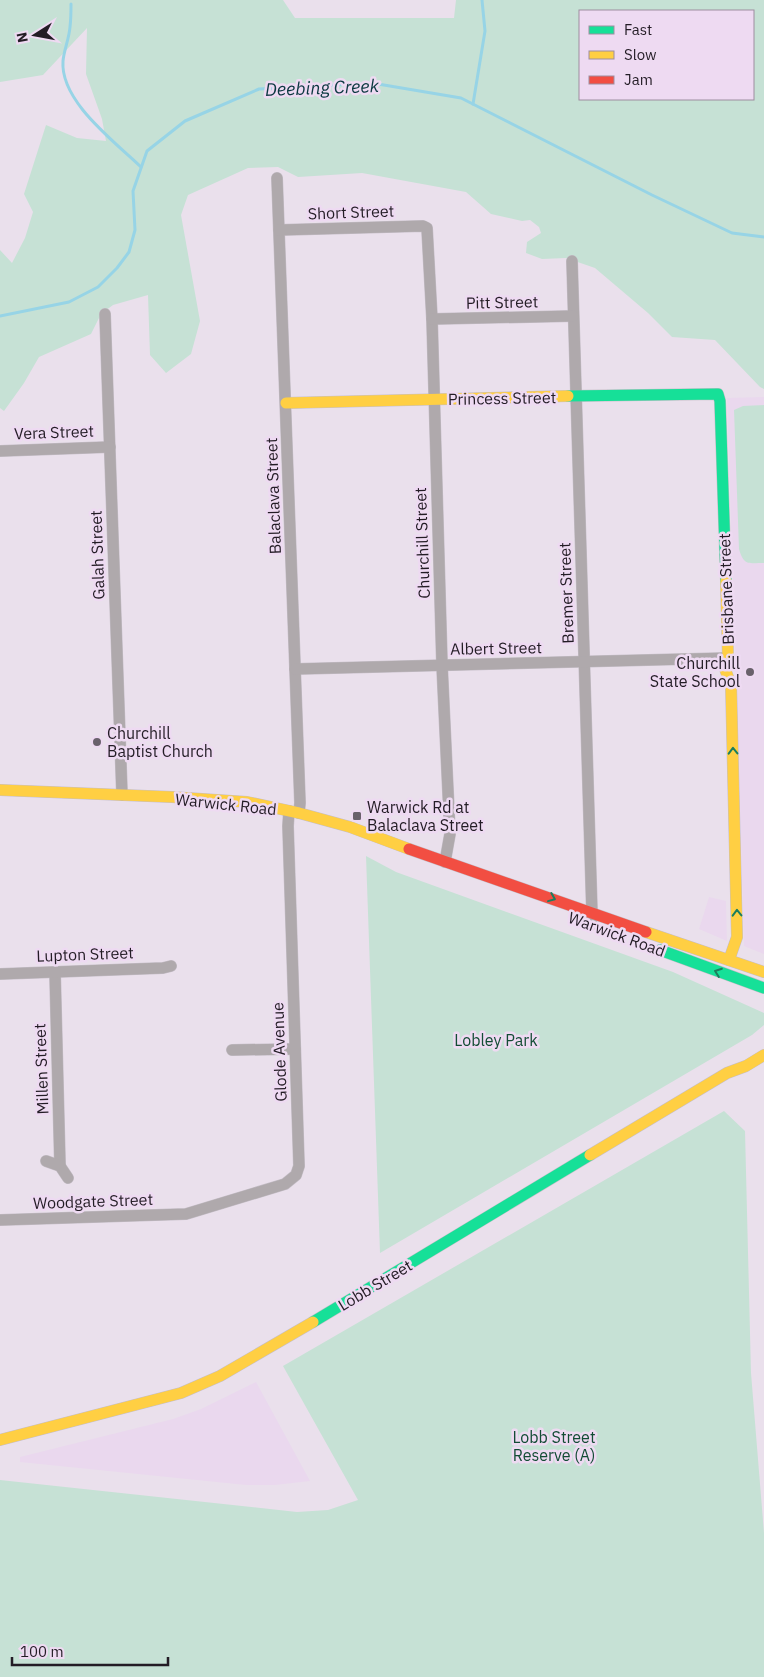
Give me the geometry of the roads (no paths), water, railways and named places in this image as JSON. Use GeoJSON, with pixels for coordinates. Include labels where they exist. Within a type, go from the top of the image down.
{"type":"FeatureCollection","features":[{"type":"Feature","properties":{"kind":"main road","name":"Princess Street"},"geometry":{"type":"LineString","coordinates":[[286,403],[718,394]]}},
{"type":"Feature","properties":{"kind":"main road","name":"Brisbane Street"},"geometry":{"type":"LineString","coordinates":[[718,394],[720,401],[728,658],[725,669],[731,685],[737,937],[729,960]]}},
{"type":"Feature","properties":{"kind":"main road","name":"Warwick Road"},"geometry":{"type":"LineString","coordinates":[[0,790],[247,802],[294,812],[350,827],[444,862],[544,895],[594,922],[729,960],[764,972]]}},
{"type":"Feature","properties":{"kind":"main road","name":"Warwick Road"},"geometry":{"type":"LineString","coordinates":[[645,945],[764,988]]}},
{"type":"Feature","properties":{"kind":"main road","name":"Lobb Street"},"geometry":{"type":"LineString","coordinates":[[0,1440],[181,1393],[220,1376],[312,1323],[727,1073],[764,1044]]}},
{"type":"Feature","properties":{"kind":"main road","name":"Lobb Street"},"geometry":{"type":"LineString","coordinates":[[727,1073],[746,1066],[764,1055]]}},
{"type":"Feature","properties":{"kind":"street","name":"Balaclava Street"},"geometry":{"type":"LineString","coordinates":[[277,178],[300,803],[294,812]]}},
{"type":"Feature","properties":{"kind":"street","name":"Short Street"},"geometry":{"type":"LineString","coordinates":[[279,230],[423,226]]}},
{"type":"Feature","properties":{"kind":"street","name":"Churchill Street"},"geometry":{"type":"LineString","coordinates":[[423,226],[427,228],[428,234],[432,320],[442,665],[450,834],[444,862]]}},
{"type":"Feature","properties":{"kind":"street","name":"Bremer Street"},"geometry":{"type":"LineString","coordinates":[[572,261],[594,922]]}},
{"type":"Feature","properties":{"kind":"street","name":"Galah Street"},"geometry":{"type":"LineString","coordinates":[[105,314],[122,795]]}},
{"type":"Feature","properties":{"kind":"street","name":"Pitt Street"},"geometry":{"type":"LineString","coordinates":[[432,320],[573,316]]}},
{"type":"Feature","properties":{"kind":"street","name":"Vera Street"},"geometry":{"type":"LineString","coordinates":[[0,451],[110,446]]}},
{"type":"Feature","properties":{"kind":"street","name":"Albert Street"},"geometry":{"type":"LineString","coordinates":[[295,669],[728,658]]}},
{"type":"Feature","properties":{"kind":"street","name":"Glode Avenue"},"geometry":{"type":"LineString","coordinates":[[186,1214],[284,1184],[296,1175],[299,1166],[288,826],[294,812]]}},
{"type":"Feature","properties":{"kind":"street","name":"Lupton Street"},"geometry":{"type":"LineString","coordinates":[[0,974],[172,966]]}},
{"type":"Feature","properties":{"kind":"street","name":"Millen Street"},"geometry":{"type":"LineString","coordinates":[[55,972],[60,1166]]}},
{"type":"Feature","properties":{"kind":"street"},"geometry":{"type":"LineString","coordinates":[[232,1050],[295,1049]]}},
{"type":"Feature","properties":{"kind":"street"},"geometry":{"type":"LineString","coordinates":[[46,1161],[60,1166],[68,1178]]}},
{"type":"Feature","properties":{"kind":"street","name":"Woodgate Street"},"geometry":{"type":"LineString","coordinates":[[0,1220],[186,1214]]}},
{"type":"Feature","properties":{"kind":"waterway"},"geometry":{"type":"LineString","coordinates":[[473,104],[485,31],[482,0]]}},
{"type":"Feature","properties":{"kind":"waterway"},"geometry":{"type":"LineString","coordinates":[[71,4],[71,18],[63,61],[64,76],[70,91],[79,105],[104,133],[141,167]]}},
{"type":"Feature","properties":{"kind":"waterway","name":"Deebing Creek"},"geometry":{"type":"LineString","coordinates":[[0,316],[69,302],[98,287],[117,268],[129,252],[135,230],[133,191],[147,151],[185,121],[259,89],[372,83],[461,98],[652,195],[732,233],[764,237]]}},
{"type":"Feature","properties":{"kind":"place","name":"Churchill State School"},"geometry":{"type":"Point","coordinates":[750,672]}},
{"type":"Feature","properties":{"kind":"place","name":"Churchill Baptist Church"},"geometry":{"type":"Point","coordinates":[97,742]}},
{"type":"Feature","properties":{"kind":"place","name":"Warwick Rd at Balaclava Street"},"geometry":{"type":"Point","coordinates":[357,816]}},
{"type":"Feature","properties":{"kind":"park label","name":"Lobley Park"},"geometry":{"type":"Point","coordinates":[496,1040]}},
{"type":"Feature","properties":{"kind":"park label","name":"Lobb Street Reserve (A)"},"geometry":{"type":"Point","coordinates":[554,1446]}}]}
